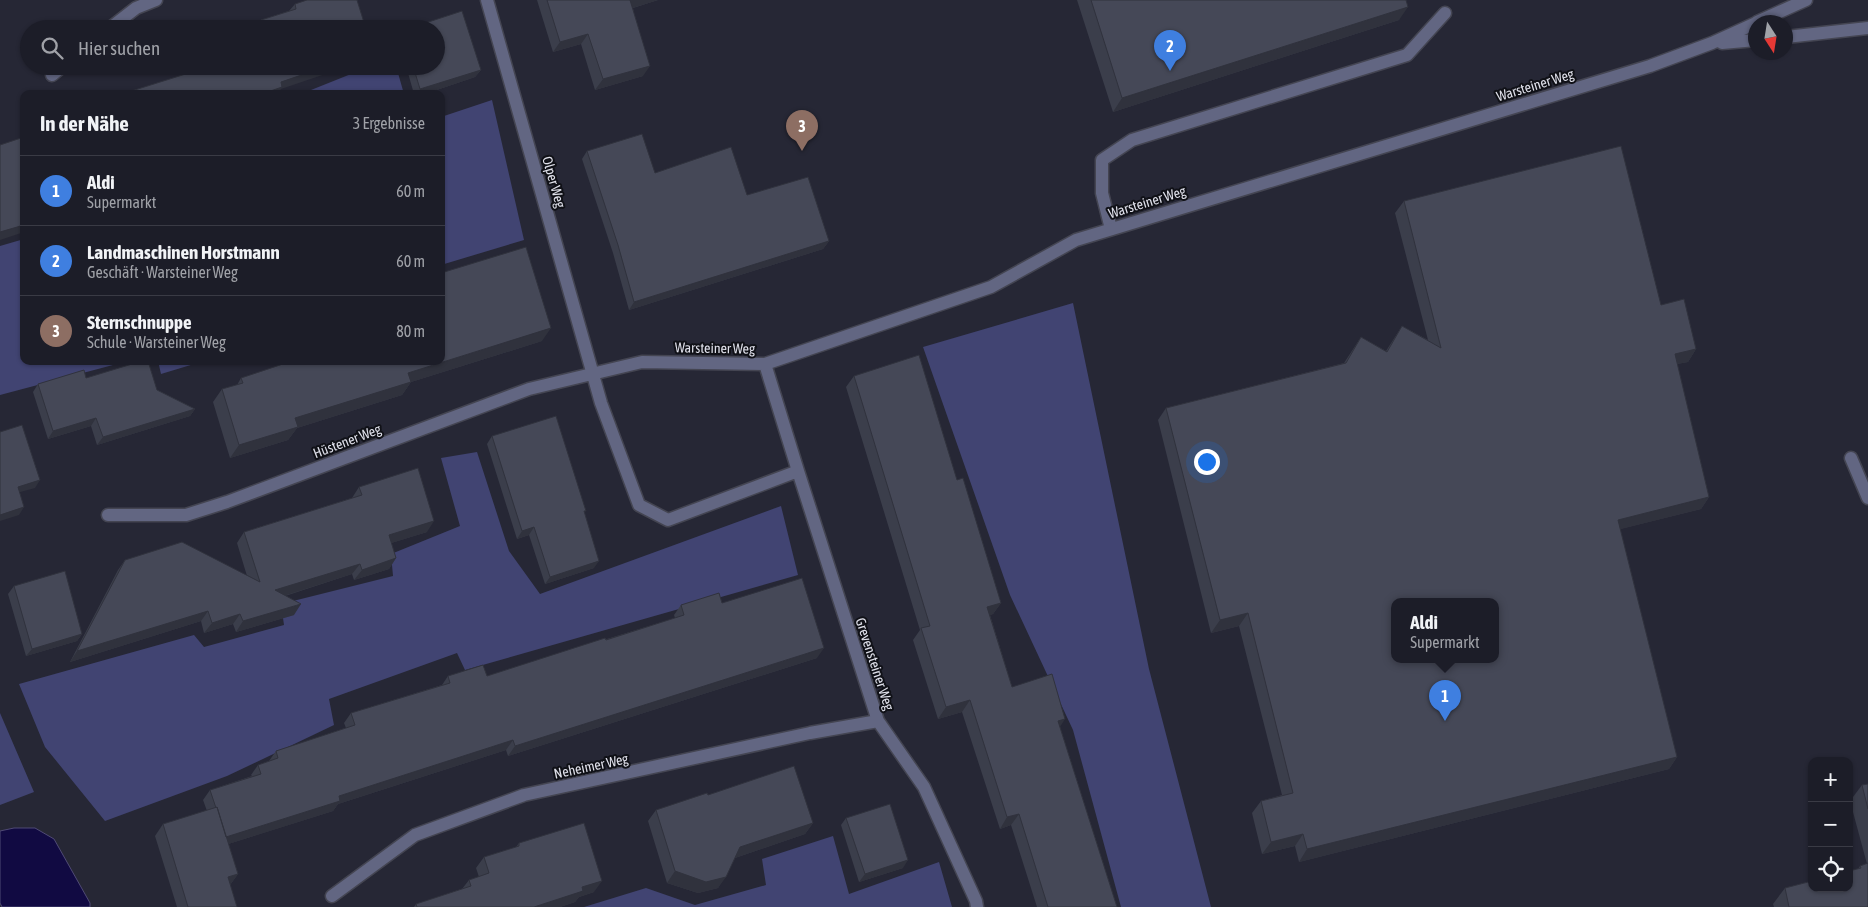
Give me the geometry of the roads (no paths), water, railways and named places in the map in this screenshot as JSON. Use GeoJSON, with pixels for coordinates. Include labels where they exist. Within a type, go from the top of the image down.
{"type":"FeatureCollection","features":[{"type":"Feature","properties":{"kind":"street"},"geometry":{"type":"LineString","coordinates":[[121,20],[136,8],[156,0]]}},
{"type":"Feature","properties":{"kind":"street","name":"Olper Weg"},"geometry":{"type":"LineString","coordinates":[[487,0],[594,372]]}},
{"type":"Feature","properties":{"kind":"street","name":"Warsteiner Weg"},"geometry":{"type":"LineString","coordinates":[[1773,15],[1806,0]]}},
{"type":"Feature","properties":{"kind":"street"},"geometry":{"type":"LineString","coordinates":[[1111,229],[1102,193],[1102,160],[1132,140],[1407,55],[1445,13]]}},
{"type":"Feature","properties":{"kind":"street","name":"Warsteiner Weg"},"geometry":{"type":"LineString","coordinates":[[594,372],[642,362],[766,364],[991,287],[1076,240],[1650,66],[1712,43],[1748,27]]}},
{"type":"Feature","properties":{"kind":"street"},"geometry":{"type":"LineString","coordinates":[[1793,36],[1868,28]]}},
{"type":"Feature","properties":{"kind":"street","name":"Warsteiner Weg"},"geometry":{"type":"LineString","coordinates":[[1712,43],[1748,41]]}},
{"type":"Feature","properties":{"kind":"street","name":"Grevensteiner Weg"},"geometry":{"type":"LineString","coordinates":[[766,364],[878,721],[924,787],[976,901],[977,907]]}},
{"type":"Feature","properties":{"kind":"street"},"geometry":{"type":"LineString","coordinates":[[594,372],[601,403],[638,505],[668,520],[798,471]]}},
{"type":"Feature","properties":{"kind":"street","name":"Hüstener Weg"},"geometry":{"type":"LineString","coordinates":[[108,515],[186,515],[227,502],[528,389],[594,372]]}},
{"type":"Feature","properties":{"kind":"street"},"geometry":{"type":"LineString","coordinates":[[1851,458],[1868,498]]}},
{"type":"Feature","properties":{"kind":"street","name":"Neheimer Weg"},"geometry":{"type":"LineString","coordinates":[[332,896],[415,835],[524,795],[810,733],[878,721]]}},
{"type":"Feature","properties":{"kind":"place","name":"Landmaschinen Horstmann"},"geometry":{"type":"Point","coordinates":[1170,71]}},
{"type":"Feature","properties":{"kind":"place","name":"Sternschnuppe"},"geometry":{"type":"Point","coordinates":[802,151]}},
{"type":"Feature","properties":{"kind":"place","name":"Aldi"},"geometry":{"type":"Point","coordinates":[1445,721]}}]}
